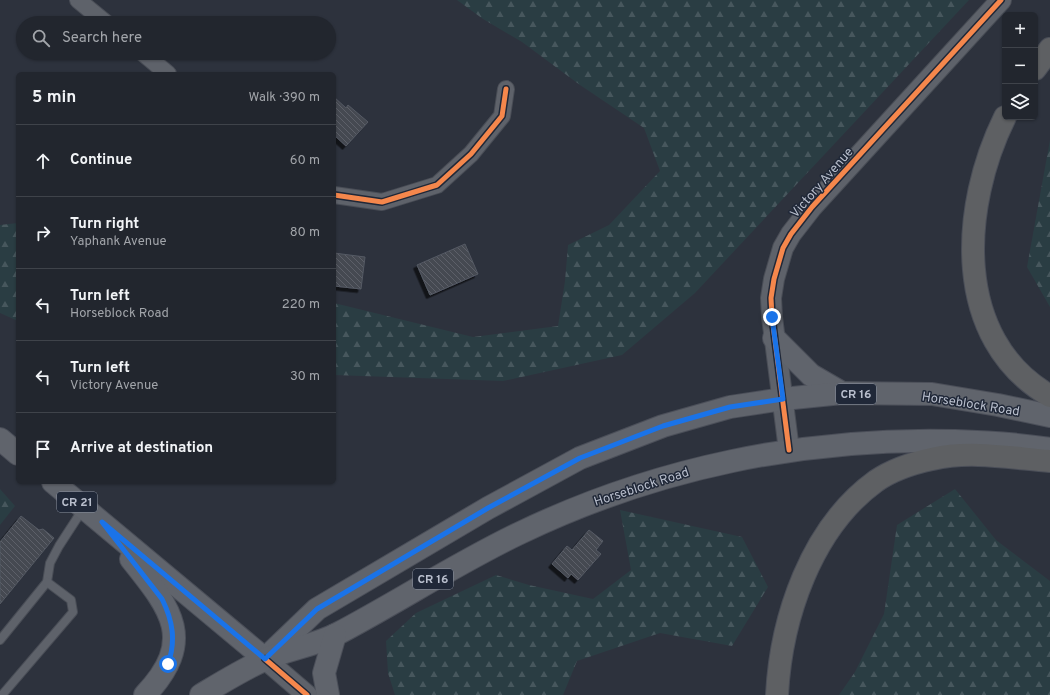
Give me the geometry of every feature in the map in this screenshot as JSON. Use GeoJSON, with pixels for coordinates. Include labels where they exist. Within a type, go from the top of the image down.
{"type":"FeatureCollection","features":[{"type":"Feature","properties":{"kind":"highway"},"geometry":{"type":"LineString","coordinates":[[1038,65],[1050,49]]}},
{"type":"Feature","properties":{"kind":"highway"},"geometry":{"type":"LineString","coordinates":[[1004,120],[989,156],[977,205],[972,250],[976,290],[988,325],[1006,356],[1028,381],[1050,396]]}},
{"type":"Feature","properties":{"kind":"highway"},"geometry":{"type":"LineString","coordinates":[[777,695],[779,667],[785,636],[802,584],[824,538],[844,511],[862,492],[877,480],[894,471],[933,458],[970,455],[1050,461]]}},
{"type":"Feature","properties":{"kind":"main road"},"geometry":{"type":"LineString","coordinates":[[774,338],[811,375],[842,394]]}},
{"type":"Feature","properties":{"kind":"main road","name":"Horseblock Road"},"geometry":{"type":"LineString","coordinates":[[265,659],[317,609],[488,508],[580,458],[663,426],[730,407],[783,399],[842,394],[932,394],[998,405],[1050,416]]}},
{"type":"Feature","properties":{"kind":"main road"},"geometry":{"type":"LineString","coordinates":[[0,439],[16,452]]}},
{"type":"Feature","properties":{"kind":"main road","name":"Horseblock Road"},"geometry":{"type":"LineString","coordinates":[[201,695],[265,659],[334,635],[460,563],[520,533],[587,504],[654,480],[744,458],[789,450],[846,444],[908,440],[971,442],[1050,449]]}},
{"type":"Feature","properties":{"kind":"main road","name":"CR 21"},"geometry":{"type":"LineString","coordinates":[[55,484],[265,659]]}},
{"type":"Feature","properties":{"kind":"main road"},"geometry":{"type":"LineString","coordinates":[[102,522],[162,599],[172,624],[174,639],[168,664],[159,680],[145,695]]}},
{"type":"Feature","properties":{"kind":"main road"},"geometry":{"type":"LineString","coordinates":[[328,695],[324,673],[334,635]]}},
{"type":"Feature","properties":{"kind":"street"},"geometry":{"type":"LineString","coordinates":[[78,0],[97,16]]}},
{"type":"Feature","properties":{"kind":"street","name":"Victory Avenue"},"geometry":{"type":"LineString","coordinates":[[789,450],[772,317],[774,279],[783,248],[791,234],[812,207],[1001,0]]}},
{"type":"Feature","properties":{"kind":"street"},"geometry":{"type":"LineString","coordinates":[[151,60],[166,72]]}},
{"type":"Feature","properties":{"kind":"street"},"geometry":{"type":"LineString","coordinates":[[336,195],[382,202],[437,185],[471,154],[502,116],[506,89]]}},
{"type":"Feature","properties":{"kind":"street","name":"CR 21"},"geometry":{"type":"LineString","coordinates":[[265,659],[307,695]]}},
{"type":"Feature","properties":{"kind":"lane"},"geometry":{"type":"LineString","coordinates":[[0,640],[47,582],[50,563],[59,546],[84,508]]}},
{"type":"Feature","properties":{"kind":"lane"},"geometry":{"type":"LineString","coordinates":[[2,695],[73,612],[71,600],[47,582]]}},
{"type":"Feature","properties":{"kind":"green space"},"geometry":{"type":"Polygon","coordinates":[[[457,0],[969,0],[695,293],[622,355],[503,381],[336,375],[336,303],[473,337],[558,326],[565,281],[568,245],[609,225],[660,171],[644,128],[580,85],[522,42],[483,19],[457,0]]]}},
{"type":"Feature","properties":{"kind":"green space"},"geometry":{"type":"Polygon","coordinates":[[[1050,140],[1050,307],[1027,267],[1050,140]]]}},
{"type":"Feature","properties":{"kind":"green space"},"geometry":{"type":"Polygon","coordinates":[[[16,223],[16,320],[0,313],[0,225],[16,223]]]}},
{"type":"Feature","properties":{"kind":"green space"},"geometry":{"type":"Polygon","coordinates":[[[0,489],[15,506],[0,525],[0,489]]]}},
{"type":"Feature","properties":{"kind":"green space"},"geometry":{"type":"Polygon","coordinates":[[[955,489],[996,540],[1050,581],[1050,695],[839,695],[855,672],[884,614],[897,525],[955,489]]]}},
{"type":"Feature","properties":{"kind":"green space"},"geometry":{"type":"Polygon","coordinates":[[[620,510],[742,537],[768,587],[732,646],[660,633],[577,661],[563,695],[395,695],[388,673],[386,641],[416,613],[496,575],[529,585],[593,599],[631,570],[620,510]]]}},
{"type":"Feature","properties":{"kind":"building"},"geometry":{"type":"Polygon","coordinates":[[[336,99],[346,108],[348,105],[368,122],[346,146],[336,137],[336,99]]]}},
{"type":"Feature","properties":{"kind":"building"},"geometry":{"type":"Polygon","coordinates":[[[465,244],[478,274],[430,295],[417,265],[465,244]]]}},
{"type":"Feature","properties":{"kind":"building"},"geometry":{"type":"Polygon","coordinates":[[[336,253],[365,257],[361,289],[336,286],[336,253]]]}},
{"type":"Feature","properties":{"kind":"building"},"geometry":{"type":"Polygon","coordinates":[[[21,516],[39,530],[43,529],[54,538],[0,604],[0,542],[21,516]]]}},
{"type":"Feature","properties":{"kind":"building"},"geometry":{"type":"Polygon","coordinates":[[[589,530],[603,541],[596,550],[601,554],[578,580],[571,574],[568,578],[552,564],[567,546],[572,550],[589,530]]]}},
{"type":"Feature","properties":{"kind":"cycle path"},"geometry":{"type":"LineString","coordinates":[[789,450],[772,317],[771,298],[774,279],[783,248],[791,234],[812,207],[1001,0]]}},
{"type":"Feature","properties":{"kind":"cycle path"},"geometry":{"type":"LineString","coordinates":[[336,195],[382,202],[437,185],[471,154],[502,116],[506,89]]}},
{"type":"Feature","properties":{"kind":"cycle path"},"geometry":{"type":"LineString","coordinates":[[265,659],[307,695]]}},
{"type":"Feature","properties":{"kind":"route"},"geometry":{"type":"LineString","coordinates":[[168,664],[174,639],[168,611],[162,599],[102,522],[265,659],[317,609],[488,508],[580,458],[663,426],[730,407],[783,399],[778,373],[772,317]]}}]}
